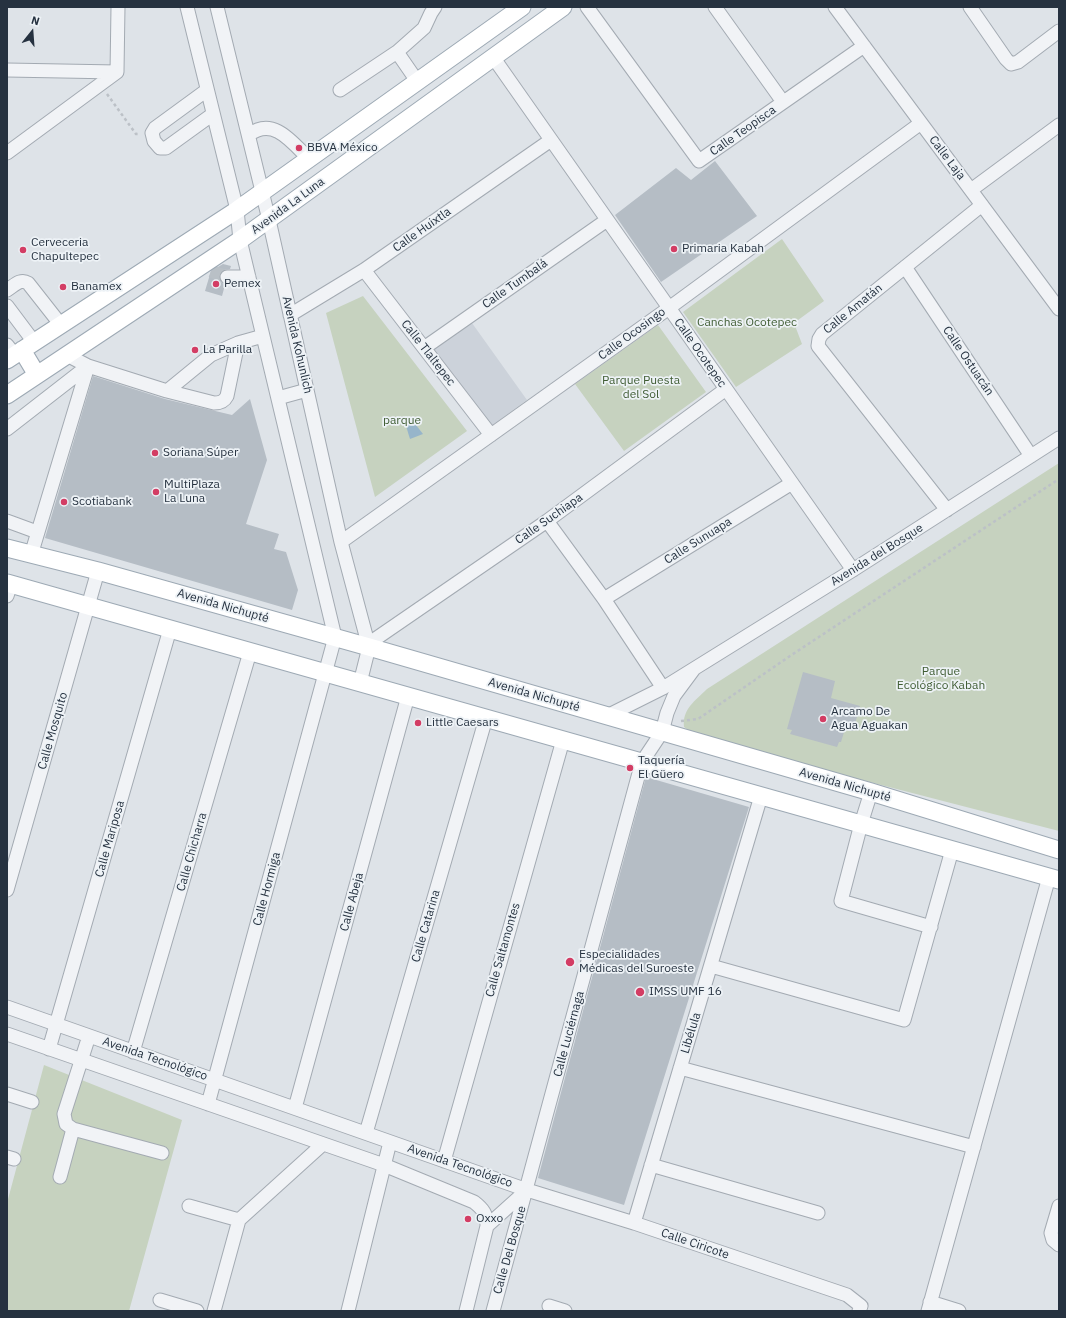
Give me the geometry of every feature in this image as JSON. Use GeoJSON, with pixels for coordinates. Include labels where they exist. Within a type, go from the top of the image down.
{"type":"FeatureCollection","features":[{"type":"Feature","properties":{"kind":"main road"},"geometry":{"type":"LineString","coordinates":[[38,375],[17,351],[61,325],[236,210],[522,7]]}},
{"type":"Feature","properties":{"kind":"main road","name":"Avenida La Luna"},"geometry":{"type":"LineString","coordinates":[[7,395],[207,268],[240,240],[563,7]]}},
{"type":"Feature","properties":{"kind":"main road","name":"Avenida Nichupté"},"geometry":{"type":"LineString","coordinates":[[7,548],[98,571],[335,637],[369,645],[607,716],[663,728],[1059,850]]}},
{"type":"Feature","properties":{"kind":"main road"},"geometry":{"type":"LineString","coordinates":[[8,588],[88,606],[1054,879]]}},
{"type":"Feature","properties":{"kind":"street"},"geometry":{"type":"LineString","coordinates":[[116,72],[118,7]]}},
{"type":"Feature","properties":{"kind":"street"},"geometry":{"type":"LineString","coordinates":[[187,7],[236,210],[240,240],[335,637],[326,674]]}},
{"type":"Feature","properties":{"kind":"street","name":"Avenida Kohunlich"},"geometry":{"type":"LineString","coordinates":[[218,7],[269,220],[341,542],[369,645],[360,683]]}},
{"type":"Feature","properties":{"kind":"street"},"geometry":{"type":"LineString","coordinates":[[340,90],[397,52],[424,28],[435,7]]}},
{"type":"Feature","properties":{"kind":"street","name":"Calle Teopisca"},"geometry":{"type":"LineString","coordinates":[[587,7],[699,161],[864,46]]}},
{"type":"Feature","properties":{"kind":"street"},"geometry":{"type":"LineString","coordinates":[[715,7],[783,102]]}},
{"type":"Feature","properties":{"kind":"street","name":"Calle Laja"},"geometry":{"type":"LineString","coordinates":[[835,7],[1059,309]]}},
{"type":"Feature","properties":{"kind":"street"},"geometry":{"type":"LineString","coordinates":[[970,7],[1011,64],[1018,62],[1059,31]]}},
{"type":"Feature","properties":{"kind":"street"},"geometry":{"type":"LineString","coordinates":[[397,52],[417,81]]}},
{"type":"Feature","properties":{"kind":"street","name":"Calle Ocotepec"},"geometry":{"type":"LineString","coordinates":[[493,57],[853,570]]}},
{"type":"Feature","properties":{"kind":"street"},"geometry":{"type":"LineString","coordinates":[[7,70],[116,72]]}},
{"type":"Feature","properties":{"kind":"street"},"geometry":{"type":"LineString","coordinates":[[7,152],[116,72]]}},
{"type":"Feature","properties":{"kind":"street"},"geometry":{"type":"LineString","coordinates":[[207,90],[155,128],[152,133],[154,141],[160,148],[166,148],[213,114]]}},
{"type":"Feature","properties":{"kind":"street","name":"Calle Ocosingo"},"geometry":{"type":"LineString","coordinates":[[341,542],[669,308],[921,123]]}},
{"type":"Feature","properties":{"kind":"street"},"geometry":{"type":"LineString","coordinates":[[971,190],[1059,125]]}},
{"type":"Feature","properties":{"kind":"street"},"geometry":{"type":"LineString","coordinates":[[249,135],[255,130],[264,127],[278,131],[309,158]]}},
{"type":"Feature","properties":{"kind":"street","name":"Calle Huixtla"},"geometry":{"type":"LineString","coordinates":[[290,315],[364,270],[551,140]]}},
{"type":"Feature","properties":{"kind":"street","name":"Calle Amatán"},"geometry":{"type":"LineString","coordinates":[[947,510],[818,346],[818,339],[822,334],[982,205]]}},
{"type":"Feature","properties":{"kind":"street","name":"Calle Tumbalá"},"geometry":{"type":"LineString","coordinates":[[424,348],[607,220]]}},
{"type":"Feature","properties":{"kind":"street","name":"Calle Ostuacán"},"geometry":{"type":"LineString","coordinates":[[905,267],[1032,456]]}},
{"type":"Feature","properties":{"kind":"street","name":"Calle Tlaltepec"},"geometry":{"type":"LineString","coordinates":[[364,270],[491,435]]}},
{"type":"Feature","properties":{"kind":"street"},"geometry":{"type":"LineString","coordinates":[[228,277],[249,277]]}},
{"type":"Feature","properties":{"kind":"street"},"geometry":{"type":"LineString","coordinates":[[7,290],[20,281],[25,281],[61,325]]}},
{"type":"Feature","properties":{"kind":"street"},"geometry":{"type":"LineString","coordinates":[[7,306],[17,351]]}},
{"type":"Feature","properties":{"kind":"street"},"geometry":{"type":"LineString","coordinates":[[167,391],[211,355],[238,343],[263,336]]}},
{"type":"Feature","properties":{"kind":"street"},"geometry":{"type":"LineString","coordinates":[[67,356],[88,366],[167,391],[214,403],[225,400],[227,396],[238,343]]}},
{"type":"Feature","properties":{"kind":"street"},"geometry":{"type":"LineString","coordinates":[[7,429],[88,366]]}},
{"type":"Feature","properties":{"kind":"street"},"geometry":{"type":"LineString","coordinates":[[31,554],[88,366]]}},
{"type":"Feature","properties":{"kind":"street","name":"Calle Suchiapa"},"geometry":{"type":"LineString","coordinates":[[369,645],[547,521],[726,389]]}},
{"type":"Feature","properties":{"kind":"street"},"geometry":{"type":"LineString","coordinates":[[278,398],[307,390]]}},
{"type":"Feature","properties":{"kind":"street","name":"Avenida del Bosque"},"geometry":{"type":"LineString","coordinates":[[607,716],[664,688],[853,570],[1059,438]]}},
{"type":"Feature","properties":{"kind":"street","name":"Calle Sunuapa"},"geometry":{"type":"LineString","coordinates":[[604,598],[792,483]]}},
{"type":"Feature","properties":{"kind":"street"},"geometry":{"type":"LineString","coordinates":[[7,521],[37,532]]}},
{"type":"Feature","properties":{"kind":"street"},"geometry":{"type":"LineString","coordinates":[[547,521],[604,598],[664,688]]}},
{"type":"Feature","properties":{"kind":"street","name":"Calle Mosquito"},"geometry":{"type":"LineString","coordinates":[[7,890],[98,571]]}},
{"type":"Feature","properties":{"kind":"street","name":"Calle Mariposa"},"geometry":{"type":"LineString","coordinates":[[49,1049],[170,629]]}},
{"type":"Feature","properties":{"kind":"street","name":"Calle Chicharra"},"geometry":{"type":"LineString","coordinates":[[133,1052],[250,652]]}},
{"type":"Feature","properties":{"kind":"street","name":"Avenida del Bosque"},"geometry":{"type":"LineString","coordinates":[[642,762],[663,728],[674,696],[694,669]]}},
{"type":"Feature","properties":{"kind":"street","name":"Calle Hormiga"},"geometry":{"type":"LineString","coordinates":[[208,1104],[326,674]]}},
{"type":"Feature","properties":{"kind":"street","name":"Calle Abeja"},"geometry":{"type":"LineString","coordinates":[[295,1108],[408,696]]}},
{"type":"Feature","properties":{"kind":"street","name":"Calle Catarina"},"geometry":{"type":"LineString","coordinates":[[366,1133],[486,718]]}},
{"type":"Feature","properties":{"kind":"street","name":"Calle Saltamontes"},"geometry":{"type":"LineString","coordinates":[[444,1161],[563,740]]}},
{"type":"Feature","properties":{"kind":"street","name":"Calle Luciérnaga"},"geometry":{"type":"LineString","coordinates":[[526,1190],[642,762]]}},
{"type":"Feature","properties":{"kind":"street"},"geometry":{"type":"LineString","coordinates":[[871,792],[841,901],[931,927]]}},
{"type":"Feature","properties":{"kind":"street","name":"Libélula"},"geometry":{"type":"LineString","coordinates":[[634,1223],[762,796]]}},
{"type":"Feature","properties":{"kind":"street"},"geometry":{"type":"LineString","coordinates":[[711,966],[904,1020],[952,850]]}},
{"type":"Feature","properties":{"kind":"street"},"geometry":{"type":"LineString","coordinates":[[959,1311],[929,1306],[974,1147],[1054,879]]}},
{"type":"Feature","properties":{"kind":"street","name":"Avenida Tecnológico"},"geometry":{"type":"LineString","coordinates":[[7,1007],[526,1190],[487,1226]]}},
{"type":"Feature","properties":{"kind":"street","name":"Avenida Tecnológico"},"geometry":{"type":"LineString","coordinates":[[7,1034],[384,1165],[474,1202],[487,1217],[487,1226]]}},
{"type":"Feature","properties":{"kind":"street"},"geometry":{"type":"LineString","coordinates":[[89,1036],[64,1114],[66,1124],[73,1129],[162,1154]]}},
{"type":"Feature","properties":{"kind":"street"},"geometry":{"type":"LineString","coordinates":[[680,1068],[974,1147]]}},
{"type":"Feature","properties":{"kind":"street"},"geometry":{"type":"LineString","coordinates":[[7,1094],[32,1102]]}},
{"type":"Feature","properties":{"kind":"street"},"geometry":{"type":"LineString","coordinates":[[60,1177],[73,1129]]}},
{"type":"Feature","properties":{"kind":"street"},"geometry":{"type":"LineString","coordinates":[[348,1311],[390,1142]]}},
{"type":"Feature","properties":{"kind":"street"},"geometry":{"type":"LineString","coordinates":[[214,1311],[239,1220],[323,1144]]}},
{"type":"Feature","properties":{"kind":"street"},"geometry":{"type":"LineString","coordinates":[[651,1165],[818,1213]]}},
{"type":"Feature","properties":{"kind":"street","name":"Calle Ciricote"},"geometry":{"type":"LineString","coordinates":[[526,1190],[634,1223],[847,1295],[860,1308]]}},
{"type":"Feature","properties":{"kind":"street","name":"Calle Del Bosque"},"geometry":{"type":"LineString","coordinates":[[493,1311],[526,1190]]}},
{"type":"Feature","properties":{"kind":"street"},"geometry":{"type":"LineString","coordinates":[[189,1206],[239,1220]]}},
{"type":"Feature","properties":{"kind":"street"},"geometry":{"type":"LineString","coordinates":[[1059,1206],[1051,1233],[1053,1240],[1059,1245]]}},
{"type":"Feature","properties":{"kind":"street"},"geometry":{"type":"LineString","coordinates":[[466,1311],[487,1226]]}},
{"type":"Feature","properties":{"kind":"street"},"geometry":{"type":"LineString","coordinates":[[160,1300],[197,1311]]}},
{"type":"Feature","properties":{"kind":"street"},"geometry":{"type":"LineString","coordinates":[[549,1306],[565,1311]]}},
{"type":"Feature","properties":{"kind":"path"},"geometry":{"type":"LineString","coordinates":[[100,84],[136,134],[152,133]]}},
{"type":"Feature","properties":{"kind":"path"},"geometry":{"type":"LineString","coordinates":[[663,728],[698,719],[790,656],[1059,479]]}},
{"type":"Feature","properties":{"kind":"shaded area"},"geometry":{"type":"Polygon","coordinates":[[[472,323],[527,400],[490,427],[432,351],[472,323]]]}},
{"type":"Feature","properties":{"kind":"green space","name":"Canchas Ocotepec"},"geometry":{"type":"Polygon","coordinates":[[[782,239],[824,301],[794,323],[802,344],[736,387],[683,312],[782,239]]]}},
{"type":"Feature","properties":{"kind":"green space","name":"parque"},"geometry":{"type":"Polygon","coordinates":[[[363,296],[467,431],[375,497],[326,313],[363,296]]]}},
{"type":"Feature","properties":{"kind":"green space","name":"Parque Puesta del Sol"},"geometry":{"type":"Polygon","coordinates":[[[658,325],[706,392],[624,451],[575,384],[658,325]]]}},
{"type":"Feature","properties":{"kind":"green space","name":"Parque Ecológico Kabah"},"geometry":{"type":"Polygon","coordinates":[[[1059,463],[1059,831],[719,743],[695,735],[684,727],[687,710],[707,689],[1059,463]]]}},
{"type":"Feature","properties":{"kind":"green space"},"geometry":{"type":"Polygon","coordinates":[[[44,1065],[182,1120],[129,1311],[7,1311],[7,1203],[44,1065]]]}},
{"type":"Feature","properties":{"kind":"water"},"geometry":{"type":"Polygon","coordinates":[[[412,420],[423,434],[410,439],[406,426],[412,420]]]}},
{"type":"Feature","properties":{"kind":"building","name":"Primaria Kabah"},"geometry":{"type":"Polygon","coordinates":[[[715,161],[757,216],[661,282],[615,215],[676,168],[691,180],[715,161]]]}},
{"type":"Feature","properties":{"kind":"building","name":"Pemex"},"geometry":{"type":"Polygon","coordinates":[[[223,264],[231,266],[230,269],[223,270],[220,273],[220,281],[225,285],[222,296],[205,291],[211,271],[223,264]]]}},
{"type":"Feature","properties":{"kind":"building","name":"MultiPlaza La Luna"},"geometry":{"type":"Polygon","coordinates":[[[93,376],[165,399],[232,415],[250,399],[267,460],[246,524],[279,534],[274,549],[286,552],[298,590],[292,610],[45,538],[93,376]]]}},
{"type":"Feature","properties":{"kind":"building","name":"Arcamo De Agua Aguakan"},"geometry":{"type":"Polygon","coordinates":[[[803,672],[835,681],[831,698],[860,706],[853,731],[845,729],[841,742],[839,742],[837,747],[790,734],[792,730],[787,729],[803,672]]]}},
{"type":"Feature","properties":{"kind":"building","name":"IMSS UMF 16"},"geometry":{"type":"Polygon","coordinates":[[[646,777],[749,807],[624,1205],[538,1178],[646,777]]]}},
{"type":"Feature","properties":{"kind":"tunnel"},"geometry":{"type":"LineString","coordinates":[[211,271],[227,277]]}},
{"type":"Feature","properties":{"kind":"place","name":"BBVA México"},"geometry":{"type":"Point","coordinates":[299,148]}},
{"type":"Feature","properties":{"kind":"place","name":"Primaria Kabah"},"geometry":{"type":"Point","coordinates":[674,249]}},
{"type":"Feature","properties":{"kind":"place","name":"Cerveceria Chapultepec"},"geometry":{"type":"Point","coordinates":[23,250]}},
{"type":"Feature","properties":{"kind":"place","name":"Pemex"},"geometry":{"type":"Point","coordinates":[216,284]}},
{"type":"Feature","properties":{"kind":"place","name":"Banamex"},"geometry":{"type":"Point","coordinates":[63,287]}},
{"type":"Feature","properties":{"kind":"place","name":"La Parilla"},"geometry":{"type":"Point","coordinates":[195,350]}},
{"type":"Feature","properties":{"kind":"place","name":"Soriana Súper"},"geometry":{"type":"Point","coordinates":[155,453]}},
{"type":"Feature","properties":{"kind":"place","name":"MultiPlaza La Luna"},"geometry":{"type":"Point","coordinates":[156,492]}},
{"type":"Feature","properties":{"kind":"place","name":"Scotiabank"},"geometry":{"type":"Point","coordinates":[64,502]}},
{"type":"Feature","properties":{"kind":"place","name":"Arcamo De Agua Aguakan"},"geometry":{"type":"Point","coordinates":[823,719]}},
{"type":"Feature","properties":{"kind":"place","name":"Little Caesars"},"geometry":{"type":"Point","coordinates":[418,723]}},
{"type":"Feature","properties":{"kind":"place","name":"Taquería El Güero"},"geometry":{"type":"Point","coordinates":[630,768]}},
{"type":"Feature","properties":{"kind":"place","name":"Especialidades Médicas del Suroeste"},"geometry":{"type":"Point","coordinates":[570,962]}},
{"type":"Feature","properties":{"kind":"place","name":"IMSS UMF 16"},"geometry":{"type":"Point","coordinates":[640,992]}},
{"type":"Feature","properties":{"kind":"place","name":"Oxxo"},"geometry":{"type":"Point","coordinates":[468,1219]}}]}
